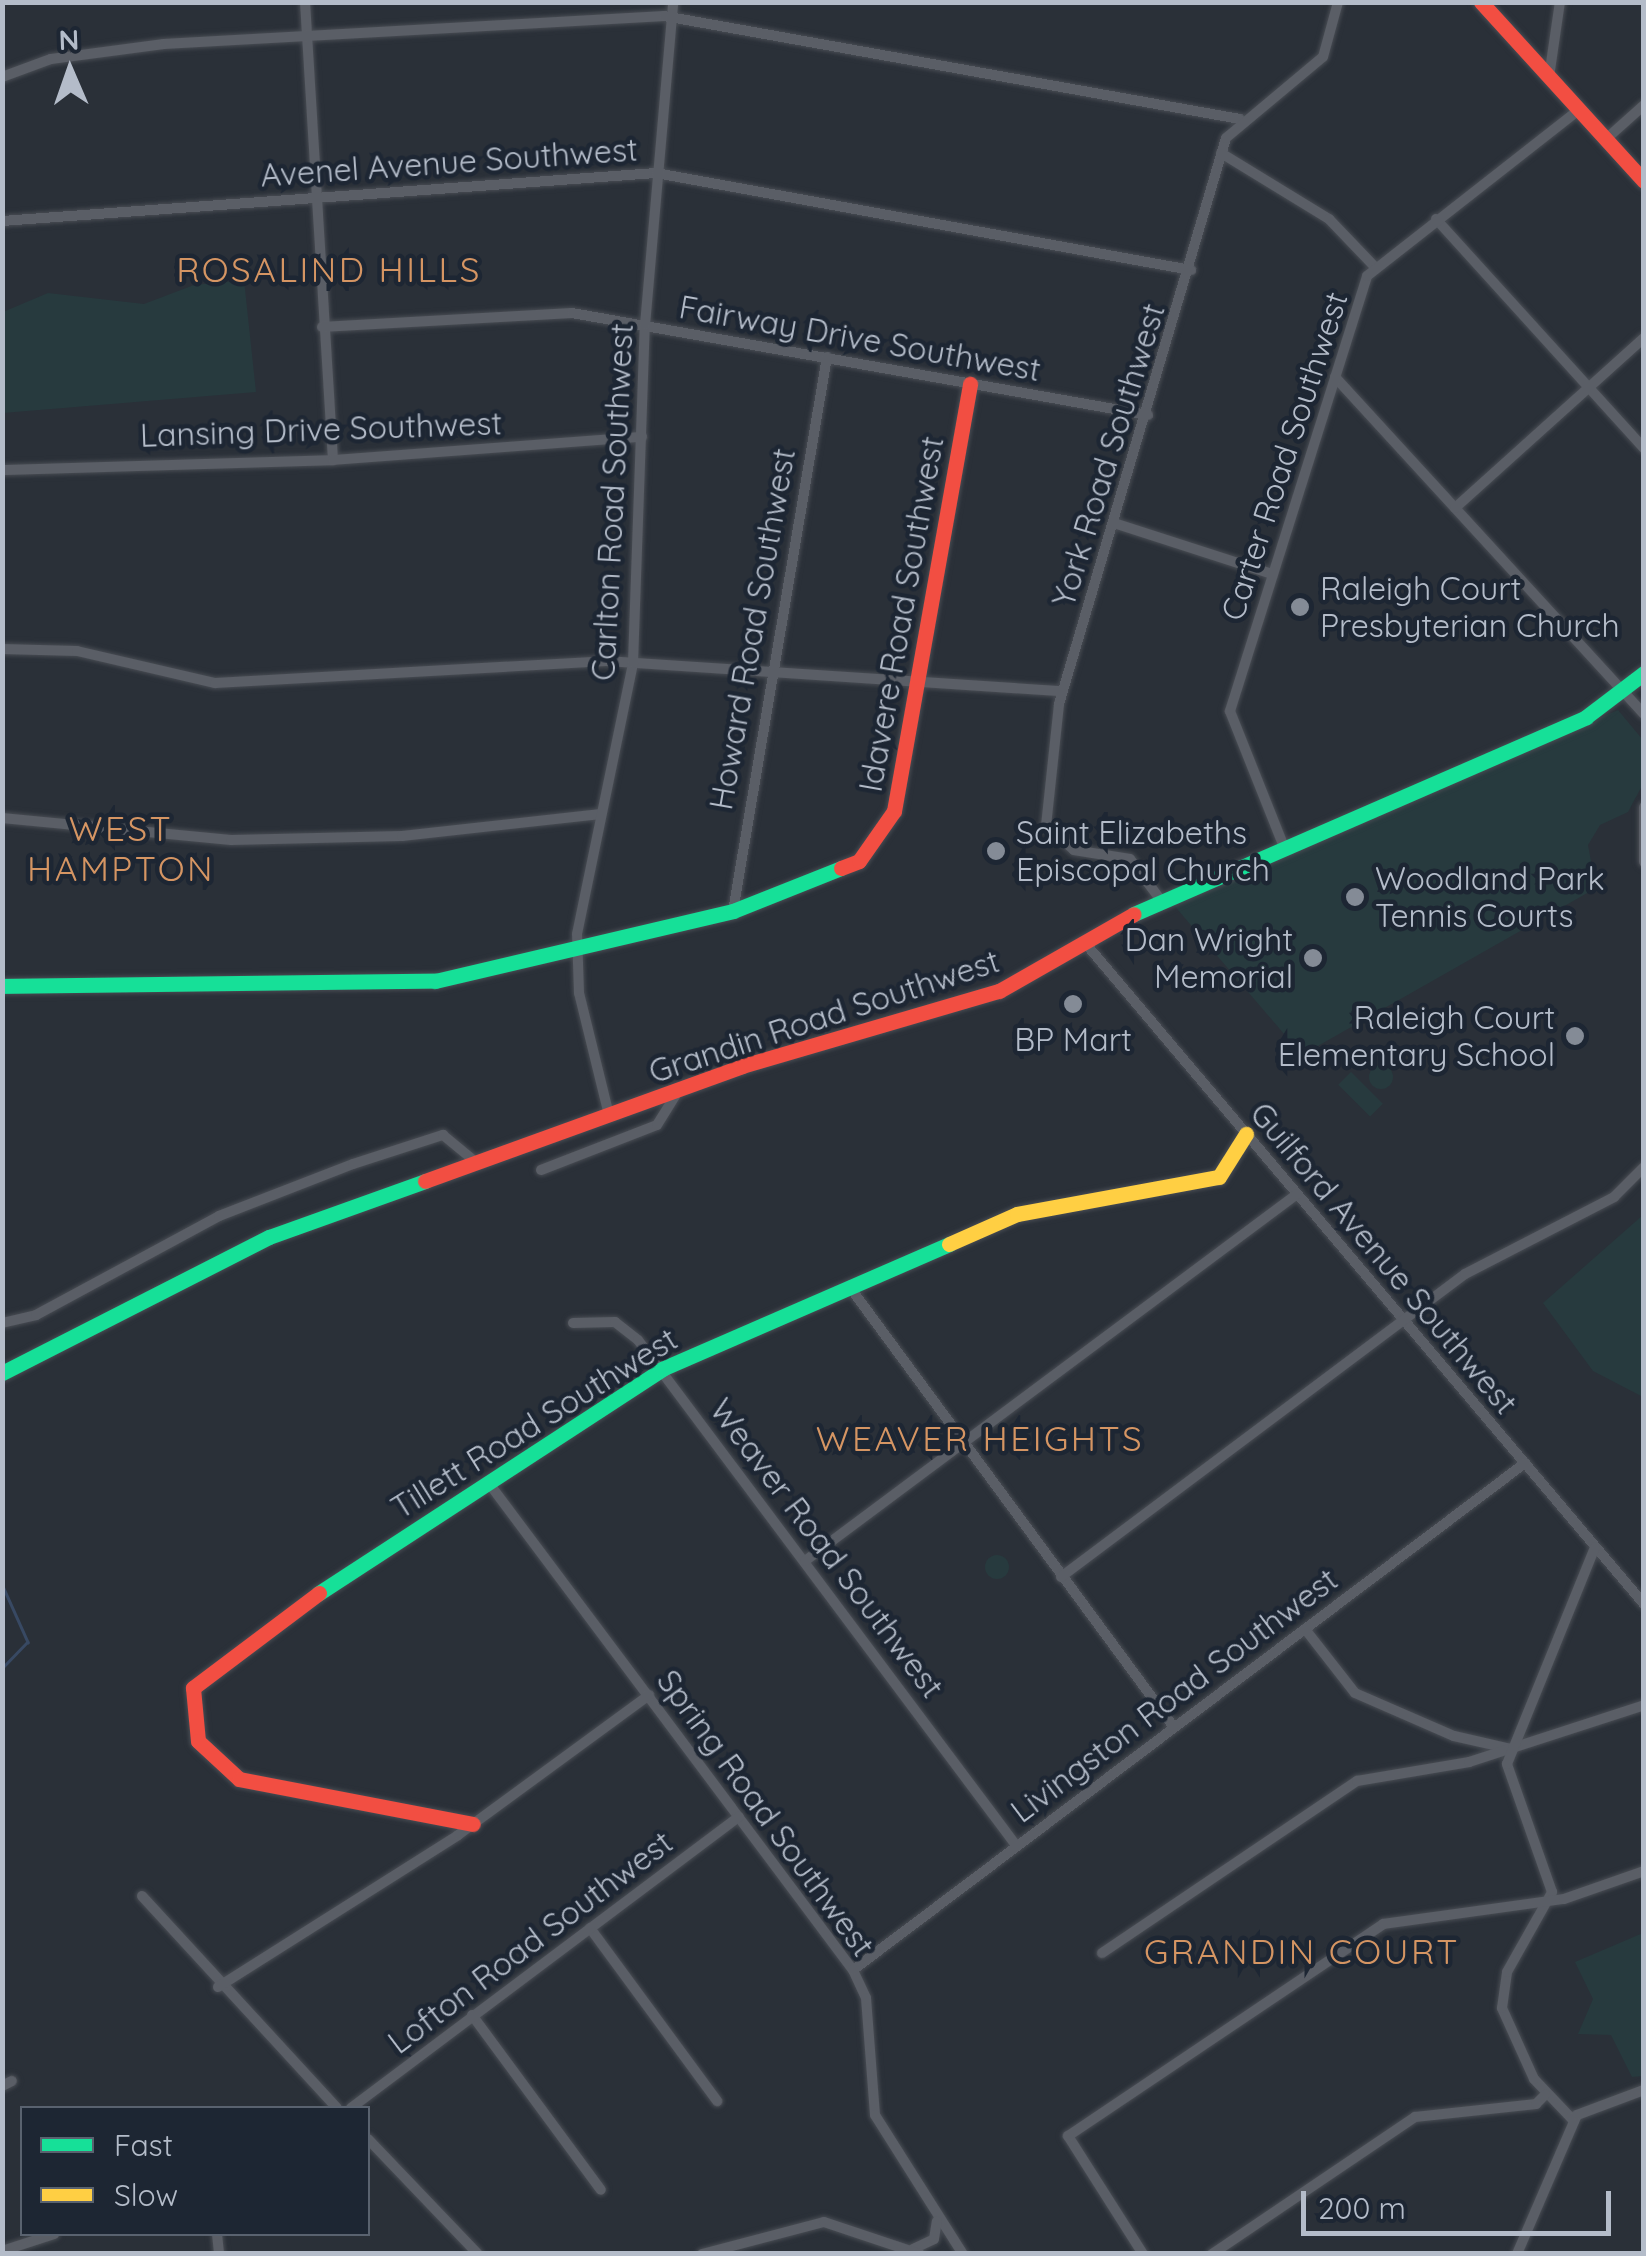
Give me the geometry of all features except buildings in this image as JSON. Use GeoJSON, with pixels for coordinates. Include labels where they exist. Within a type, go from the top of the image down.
{"type":"FeatureCollection","features":[{"type":"Feature","properties":{"kind":"street"},"geometry":{"type":"LineString","coordinates":[[304,2],[333,460]]}},
{"type":"Feature","properties":{"kind":"street","name":"Carlton Road Southwest"},"geometry":{"type":"LineString","coordinates":[[609,1115],[576,949],[633,663],[645,325],[674,2]]}},
{"type":"Feature","properties":{"kind":"street","name":"York Road Southwest"},"geometry":{"type":"LineString","coordinates":[[1160,899],[1130,859],[1066,847],[1046,826],[1062,692],[1191,270],[1221,153],[1240,119],[1323,56],[1338,2]]}},
{"type":"Feature","properties":{"kind":"street"},"geometry":{"type":"LineString","coordinates":[[1481,2],[1644,182]]}},
{"type":"Feature","properties":{"kind":"street"},"geometry":{"type":"LineString","coordinates":[[1550,77],[1560,2]]}},
{"type":"Feature","properties":{"kind":"street"},"geometry":{"type":"LineString","coordinates":[[2,77],[96,52],[306,34],[672,17],[1240,119]]}},
{"type":"Feature","properties":{"kind":"street"},"geometry":{"type":"LineString","coordinates":[[1606,140],[1644,105]]}},
{"type":"Feature","properties":{"kind":"street","name":"Carter Road Southwest"},"geometry":{"type":"LineString","coordinates":[[1284,847],[1230,717],[1334,377],[1374,266],[1579,110]]}},
{"type":"Feature","properties":{"kind":"street"},"geometry":{"type":"LineString","coordinates":[[1221,153],[1328,218],[1374,266]]}},
{"type":"Feature","properties":{"kind":"street","name":"Avenel Avenue Southwest"},"geometry":{"type":"LineString","coordinates":[[2,221],[656,173],[1191,270]]}},
{"type":"Feature","properties":{"kind":"street"},"geometry":{"type":"LineString","coordinates":[[1436,219],[1644,448]]}},
{"type":"Feature","properties":{"kind":"street","name":"Fairway Drive Southwest"},"geometry":{"type":"LineString","coordinates":[[322,327],[556,312],[1148,415]]}},
{"type":"Feature","properties":{"kind":"street"},"geometry":{"type":"LineString","coordinates":[[1455,508],[1644,338]]}},
{"type":"Feature","properties":{"kind":"street","name":"Howard Road Southwest"},"geometry":{"type":"LineString","coordinates":[[733,910],[769,672],[827,357]]}},
{"type":"Feature","properties":{"kind":"street"},"geometry":{"type":"LineString","coordinates":[[1334,377],[1644,714]]}},
{"type":"Feature","properties":{"kind":"street","name":"Idavere Road Southwest"},"geometry":{"type":"LineString","coordinates":[[2,986],[411,984],[733,910],[858,861],[890,822],[970,384]]}},
{"type":"Feature","properties":{"kind":"street","name":"Lansing Drive Southwest"},"geometry":{"type":"LineString","coordinates":[[2,470],[333,460],[642,437]]}},
{"type":"Feature","properties":{"kind":"street"},"geometry":{"type":"LineString","coordinates":[[1114,523],[1272,574]]}},
{"type":"Feature","properties":{"kind":"street"},"geometry":{"type":"LineString","coordinates":[[2,649],[77,651],[215,683],[633,663],[1062,692]]}},
{"type":"Feature","properties":{"kind":"street","name":"Grandin Road Southwest"},"geometry":{"type":"LineString","coordinates":[[2,1373],[241,1249],[680,1088],[999,991],[1160,899],[1586,717],[1644,673]]}},
{"type":"Feature","properties":{"kind":"street"},"geometry":{"type":"LineString","coordinates":[[1644,807],[1644,862]]}},
{"type":"Feature","properties":{"kind":"street"},"geometry":{"type":"LineString","coordinates":[[2,818],[231,840],[402,836],[601,814]]}},
{"type":"Feature","properties":{"kind":"street","name":"Guilford Avenue Southwest"},"geometry":{"type":"LineString","coordinates":[[1086,944],[1644,1604]]}},
{"type":"Feature","properties":{"kind":"street"},"geometry":{"type":"LineString","coordinates":[[541,1170],[657,1125],[680,1088]]}},
{"type":"Feature","properties":{"kind":"street","name":"Tillett Road Southwest"},"geometry":{"type":"LineString","coordinates":[[473,1824],[255,1786],[214,1762],[190,1711],[208,1669],[662,1369],[1017,1214],[1209,1181],[1233,1164],[1246,1134]]}},
{"type":"Feature","properties":{"kind":"street"},"geometry":{"type":"LineString","coordinates":[[2,1323],[36,1315],[219,1216],[352,1164],[443,1135],[478,1164]]}},
{"type":"Feature","properties":{"kind":"street"},"geometry":{"type":"LineString","coordinates":[[1062,1577],[1474,1268],[1614,1197],[1644,1167]]}},
{"type":"Feature","properties":{"kind":"street"},"geometry":{"type":"LineString","coordinates":[[805,1562],[1297,1194]]}},
{"type":"Feature","properties":{"kind":"street"},"geometry":{"type":"LineString","coordinates":[[849,1286],[1174,1726]]}},
{"type":"Feature","properties":{"kind":"street","name":"Weaver Road Southwest"},"geometry":{"type":"LineString","coordinates":[[573,1323],[624,1326],[662,1369],[1015,1844]]}},
{"type":"Feature","properties":{"kind":"street","name":"Livingston Road Southwest"},"geometry":{"type":"LineString","coordinates":[[853,1970],[1015,1844],[1526,1463]]}},
{"type":"Feature","properties":{"kind":"street","name":"Spring Road Southwest"},"geometry":{"type":"LineString","coordinates":[[488,1482],[853,1970],[866,1998],[876,2115],[936,2220],[963,2254]]}},
{"type":"Feature","properties":{"kind":"street"},"geometry":{"type":"LineString","coordinates":[[1574,2122],[1545,2095],[1500,1995],[1549,1900],[1552,1884],[1507,1770],[1595,1547]]}},
{"type":"Feature","properties":{"kind":"street"},"geometry":{"type":"LineString","coordinates":[[1305,1628],[1356,1693],[1454,1736],[1512,1750]]}},
{"type":"Feature","properties":{"kind":"street"},"geometry":{"type":"LineString","coordinates":[[218,1988],[473,1824],[649,1695]]}},
{"type":"Feature","properties":{"kind":"street"},"geometry":{"type":"LineString","coordinates":[[1102,1952],[1357,1781],[1512,1750],[1644,1705]]}},
{"type":"Feature","properties":{"kind":"street","name":"Lofton Road Southwest"},"geometry":{"type":"LineString","coordinates":[[354,2106],[739,1817]]}},
{"type":"Feature","properties":{"kind":"street"},"geometry":{"type":"LineString","coordinates":[[1143,2254],[1067,2139],[1383,1924],[1549,1900],[1644,1871]]}},
{"type":"Feature","properties":{"kind":"street"},"geometry":{"type":"LineString","coordinates":[[142,1896],[218,1988],[335,2106]]}},
{"type":"Feature","properties":{"kind":"street"},"geometry":{"type":"LineString","coordinates":[[590,1928],[717,2101]]}},
{"type":"Feature","properties":{"kind":"street"},"geometry":{"type":"LineString","coordinates":[[472,2014],[600,2190]]}},
{"type":"Feature","properties":{"kind":"street"},"geometry":{"type":"LineString","coordinates":[[1517,2254],[1574,2122],[1644,2090]]}},
{"type":"Feature","properties":{"kind":"street"},"geometry":{"type":"LineString","coordinates":[[1212,2254],[1416,2117],[1536,2104],[1545,2095]]}},
{"type":"Feature","properties":{"kind":"street"},"geometry":{"type":"LineString","coordinates":[[370,2140],[478,2254]]}},
{"type":"Feature","properties":{"kind":"street"},"geometry":{"type":"LineString","coordinates":[[702,2254],[824,2222],[915,2251],[934,2240],[936,2220]]}},
{"type":"Feature","properties":{"kind":"street"},"geometry":{"type":"LineString","coordinates":[[2,2251],[48,2236]]}},
{"type":"Feature","properties":{"kind":"green space"},"geometry":{"type":"Polygon","coordinates":[[[244,280],[256,392],[3,413],[3,312],[48,293],[144,304],[194,285],[244,280]]]}},
{"type":"Feature","properties":{"kind":"green space"},"geometry":{"type":"Polygon","coordinates":[[[1618,710],[1643,740],[1643,784],[1628,812],[1600,825],[1588,845],[1596,888],[1302,1055],[1172,903],[1618,710]]]}},
{"type":"Feature","properties":{"kind":"green space"},"geometry":{"type":"Polygon","coordinates":[[[1381,1065],[1393,1077],[1381,1089],[1369,1077],[1381,1065]]]}},
{"type":"Feature","properties":{"kind":"green space"},"geometry":{"type":"Polygon","coordinates":[[[1351,1072],[1383,1104],[1370,1117],[1338,1085],[1351,1072]]]}},
{"type":"Feature","properties":{"kind":"green space"},"geometry":{"type":"Polygon","coordinates":[[[1643,1215],[1643,1397],[1593,1371],[1543,1303],[1643,1215]]]}},
{"type":"Feature","properties":{"kind":"green space"},"geometry":{"type":"Polygon","coordinates":[[[997,1555],[1009,1567],[997,1579],[985,1567],[997,1555]]]}},
{"type":"Feature","properties":{"kind":"green space"},"geometry":{"type":"Polygon","coordinates":[[[1643,1933],[1643,2076],[1632,2077],[1611,2035],[1578,2034],[1593,1999],[1575,1962],[1643,1933]]]}},
{"type":"Feature","properties":{"kind":"waterway"},"geometry":{"type":"LineString","coordinates":[[2,1584],[28,1642],[2,1669]]}},
{"type":"Feature","properties":{"kind":"traffic: fast"},"geometry":{"type":"LineString","coordinates":[[1134,914],[1586,717],[1644,673]]}},
{"type":"Feature","properties":{"kind":"traffic: fast"},"geometry":{"type":"LineString","coordinates":[[2,986],[435,981],[733,911],[841,868]]}},
{"type":"Feature","properties":{"kind":"traffic: fast"},"geometry":{"type":"LineString","coordinates":[[2,1373],[269,1237],[425,1181]]}},
{"type":"Feature","properties":{"kind":"traffic: fast"},"geometry":{"type":"LineString","coordinates":[[319,1593],[662,1369],[949,1244]]}},
{"type":"Feature","properties":{"kind":"traffic: slow"},"geometry":{"type":"LineString","coordinates":[[949,1244],[1017,1214],[1219,1177],[1246,1134]]}},
{"type":"Feature","properties":{"kind":"traffic: jam"},"geometry":{"type":"LineString","coordinates":[[1481,2],[1644,181]]}},
{"type":"Feature","properties":{"kind":"traffic: jam"},"geometry":{"type":"LineString","coordinates":[[841,868],[859,861],[894,811],[970,384]]}},
{"type":"Feature","properties":{"kind":"traffic: jam"},"geometry":{"type":"LineString","coordinates":[[425,1181],[742,1066],[999,991],[1134,914]]}},
{"type":"Feature","properties":{"kind":"traffic: jam"},"geometry":{"type":"LineString","coordinates":[[319,1593],[193,1688],[198,1741],[239,1779],[473,1824]]}},
{"type":"Feature","properties":{"kind":"place","name":"Raleigh Court Presbyterian Church"},"geometry":{"type":"Point","coordinates":[1300,607]}},
{"type":"Feature","properties":{"kind":"place","name":"Saint Elizabeths Episcopal Church"},"geometry":{"type":"Point","coordinates":[996,851]}},
{"type":"Feature","properties":{"kind":"place","name":"Woodland Park Tennis Courts"},"geometry":{"type":"Point","coordinates":[1355,897]}},
{"type":"Feature","properties":{"kind":"place","name":"Dan Wright Memorial"},"geometry":{"type":"Point","coordinates":[1313,958]}},
{"type":"Feature","properties":{"kind":"place","name":"BP Mart"},"geometry":{"type":"Point","coordinates":[1073,1004]}},
{"type":"Feature","properties":{"kind":"place","name":"Raleigh Court Elementary School"},"geometry":{"type":"Point","coordinates":[1575,1036]}},
{"type":"Feature","properties":{"kind":"district","name":"ROSALIND HILLS"},"geometry":{"type":"Point","coordinates":[329,269]}},
{"type":"Feature","properties":{"kind":"district","name":"WEST HAMPTON"},"geometry":{"type":"Point","coordinates":[121,848]}},
{"type":"Feature","properties":{"kind":"district","name":"WEAVER HEIGHTS"},"geometry":{"type":"Point","coordinates":[980,1438]}},
{"type":"Feature","properties":{"kind":"district","name":"GRANDIN COURT"},"geometry":{"type":"Point","coordinates":[1302,1951]}}]}
